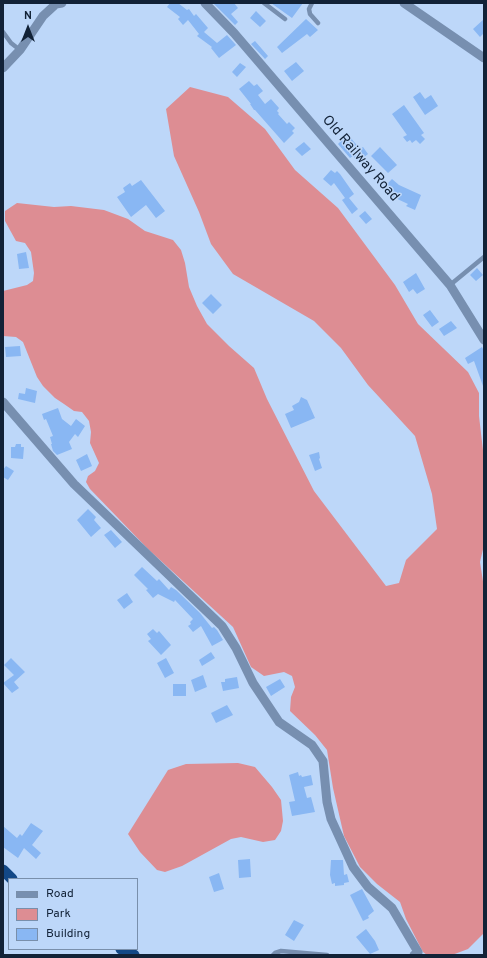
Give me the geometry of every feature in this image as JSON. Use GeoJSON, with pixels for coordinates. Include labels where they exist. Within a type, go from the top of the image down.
{"type":"FeatureCollection","features":[{"type":"Feature","properties":{"kind":"highway"},"geometry":{"type":"LineString","coordinates":[[3,870],[11,878]]}},
{"type":"Feature","properties":{"kind":"highway"},"geometry":{"type":"LineString","coordinates":[[123,950],[134,955]]}},
{"type":"Feature","properties":{"kind":"street"},"geometry":{"type":"LineString","coordinates":[[3,68],[20,50],[43,16],[56,4],[62,3]]}},
{"type":"Feature","properties":{"kind":"street","name":"Old Railway Road"},"geometry":{"type":"LineString","coordinates":[[205,3],[234,33],[450,285],[484,340]]}},
{"type":"Feature","properties":{"kind":"street"},"geometry":{"type":"LineString","coordinates":[[404,3],[484,58]]}},
{"type":"Feature","properties":{"kind":"street"},"geometry":{"type":"LineString","coordinates":[[3,402],[74,484],[222,626],[236,648],[253,683],[280,722],[312,745],[323,761],[327,802],[331,819],[353,867],[368,887],[392,908],[417,954]]}},
{"type":"Feature","properties":{"kind":"lane"},"geometry":{"type":"LineString","coordinates":[[264,3],[285,18]]}},
{"type":"Feature","properties":{"kind":"lane"},"geometry":{"type":"LineString","coordinates":[[312,3],[309,9],[310,14],[318,23]]}},
{"type":"Feature","properties":{"kind":"lane"},"geometry":{"type":"LineString","coordinates":[[3,32],[11,43],[20,50]]}},
{"type":"Feature","properties":{"kind":"lane"},"geometry":{"type":"LineString","coordinates":[[450,285],[484,257]]}},
{"type":"Feature","properties":{"kind":"lane"},"geometry":{"type":"LineString","coordinates":[[273,955],[281,951],[327,955]]}},
{"type":"Feature","properties":{"kind":"green space"},"geometry":{"type":"Polygon","coordinates":[[[190,87],[228,97],[265,129],[295,170],[338,208],[395,285],[418,324],[468,372],[479,393],[479,416],[484,459],[484,545],[480,562],[484,588],[484,933],[468,949],[452,955],[427,955],[423,952],[406,919],[400,902],[377,884],[360,867],[344,836],[333,788],[327,750],[315,735],[290,711],[291,697],[295,687],[292,676],[284,672],[264,676],[251,667],[233,627],[148,549],[90,489],[86,482],[88,476],[95,471],[99,463],[90,443],[91,432],[89,421],[82,412],[74,411],[55,398],[43,386],[37,377],[23,342],[16,337],[3,336],[3,291],[27,285],[33,281],[34,273],[31,252],[25,243],[16,241],[5,221],[5,211],[17,203],[54,207],[71,206],[104,210],[128,219],[145,231],[173,240],[181,250],[189,287],[207,324],[254,368],[267,399],[314,491],[386,586],[399,583],[406,560],[437,529],[432,494],[415,436],[368,385],[341,348],[314,321],[233,274],[211,244],[199,212],[174,156],[166,109],[190,87]]]}},
{"type":"Feature","properties":{"kind":"green space"},"geometry":{"type":"Polygon","coordinates":[[[238,763],[255,767],[281,800],[283,821],[281,831],[275,840],[263,842],[241,837],[231,839],[182,866],[165,872],[157,870],[140,852],[128,834],[168,770],[186,764],[238,763]]]}},
{"type":"Feature","properties":{"kind":"building"},"geometry":{"type":"Polygon","coordinates":[[[170,3],[178,3],[187,10],[189,9],[194,16],[196,14],[208,28],[204,32],[217,43],[227,35],[236,45],[219,58],[211,48],[212,47],[197,36],[199,34],[188,20],[183,25],[178,19],[180,17],[167,7],[170,3]]]}},
{"type":"Feature","properties":{"kind":"building"},"geometry":{"type":"Polygon","coordinates":[[[213,3],[234,3],[238,8],[231,14],[238,22],[235,25],[213,3]]]}},
{"type":"Feature","properties":{"kind":"building"},"geometry":{"type":"Polygon","coordinates":[[[271,3],[303,3],[292,18],[271,3]]]}},
{"type":"Feature","properties":{"kind":"building"},"geometry":{"type":"Polygon","coordinates":[[[256,11],[266,21],[260,27],[250,18],[256,11]]]}},
{"type":"Feature","properties":{"kind":"building"},"geometry":{"type":"Polygon","coordinates":[[[306,19],[318,30],[310,37],[307,34],[282,53],[277,47],[306,19]]]}},
{"type":"Feature","properties":{"kind":"building"},"geometry":{"type":"Polygon","coordinates":[[[484,19],[484,33],[480,37],[473,29],[484,19]]]}},
{"type":"Feature","properties":{"kind":"building"},"geometry":{"type":"Polygon","coordinates":[[[255,41],[268,56],[265,59],[251,44],[255,41]]]}},
{"type":"Feature","properties":{"kind":"building"},"geometry":{"type":"Polygon","coordinates":[[[296,62],[304,71],[292,81],[284,71],[296,62]]]}},
{"type":"Feature","properties":{"kind":"building"},"geometry":{"type":"Polygon","coordinates":[[[240,63],[246,67],[237,77],[232,72],[240,63]]]}},
{"type":"Feature","properties":{"kind":"building"},"geometry":{"type":"Polygon","coordinates":[[[249,81],[254,86],[257,84],[263,91],[258,95],[265,104],[271,99],[279,108],[277,111],[279,113],[278,114],[287,124],[289,122],[295,128],[292,131],[294,133],[284,143],[254,110],[239,89],[249,81]]]}},
{"type":"Feature","properties":{"kind":"building"},"geometry":{"type":"Polygon","coordinates":[[[420,92],[425,99],[431,95],[438,106],[425,115],[413,97],[420,92]]]}},
{"type":"Feature","properties":{"kind":"building"},"geometry":{"type":"Polygon","coordinates":[[[404,105],[424,133],[421,135],[425,139],[420,144],[416,140],[412,143],[410,140],[407,142],[403,137],[407,135],[392,114],[404,105]]]}},
{"type":"Feature","properties":{"kind":"building"},"geometry":{"type":"Polygon","coordinates":[[[350,137],[360,149],[363,147],[368,154],[358,162],[353,156],[350,158],[338,144],[342,140],[344,142],[350,137]]]}},
{"type":"Feature","properties":{"kind":"building"},"geometry":{"type":"Polygon","coordinates":[[[304,142],[311,149],[302,156],[295,149],[304,142]]]}},
{"type":"Feature","properties":{"kind":"building"},"geometry":{"type":"Polygon","coordinates":[[[380,147],[397,165],[388,173],[371,156],[380,147]]]}},
{"type":"Feature","properties":{"kind":"building"},"geometry":{"type":"Polygon","coordinates":[[[331,170],[335,173],[337,171],[340,174],[354,194],[349,198],[358,209],[352,214],[342,200],[345,198],[334,183],[331,186],[323,179],[331,170]]]}},
{"type":"Feature","properties":{"kind":"building"},"geometry":{"type":"Polygon","coordinates":[[[392,179],[399,185],[421,195],[415,210],[406,206],[408,204],[391,196],[383,188],[392,179]]]}},
{"type":"Feature","properties":{"kind":"building"},"geometry":{"type":"Polygon","coordinates":[[[141,180],[165,211],[156,218],[146,205],[131,217],[117,197],[125,192],[123,188],[130,183],[132,186],[141,180]]]}},
{"type":"Feature","properties":{"kind":"building"},"geometry":{"type":"Polygon","coordinates":[[[365,211],[372,219],[366,224],[359,216],[365,211]]]}},
{"type":"Feature","properties":{"kind":"building"},"geometry":{"type":"Polygon","coordinates":[[[26,252],[29,268],[19,269],[17,254],[26,252]]]}},
{"type":"Feature","properties":{"kind":"building"},"geometry":{"type":"Polygon","coordinates":[[[477,268],[483,275],[476,281],[470,275],[477,268]]]}},
{"type":"Feature","properties":{"kind":"building"},"geometry":{"type":"Polygon","coordinates":[[[416,273],[425,289],[417,294],[413,289],[409,292],[403,282],[416,273]]]}},
{"type":"Feature","properties":{"kind":"building"},"geometry":{"type":"Polygon","coordinates":[[[211,294],[222,305],[213,314],[202,303],[211,294]]]}},
{"type":"Feature","properties":{"kind":"building"},"geometry":{"type":"Polygon","coordinates":[[[430,310],[439,322],[432,327],[423,315],[430,310]]]}},
{"type":"Feature","properties":{"kind":"building"},"geometry":{"type":"Polygon","coordinates":[[[451,321],[457,328],[444,336],[439,329],[451,321]]]}},
{"type":"Feature","properties":{"kind":"building"},"geometry":{"type":"Polygon","coordinates":[[[20,346],[21,356],[6,357],[5,347],[20,346]]]}},
{"type":"Feature","properties":{"kind":"building"},"geometry":{"type":"Polygon","coordinates":[[[482,347],[484,351],[483,386],[474,361],[468,364],[465,358],[482,347]]]}},
{"type":"Feature","properties":{"kind":"building"},"geometry":{"type":"Polygon","coordinates":[[[26,388],[37,391],[35,403],[18,399],[19,393],[25,394],[26,388]]]}},
{"type":"Feature","properties":{"kind":"building"},"geometry":{"type":"Polygon","coordinates":[[[301,397],[307,400],[315,418],[291,428],[285,414],[294,410],[292,406],[299,402],[301,397]]]}},
{"type":"Feature","properties":{"kind":"building"},"geometry":{"type":"Polygon","coordinates":[[[58,408],[62,419],[71,426],[76,419],[85,426],[78,437],[75,434],[69,442],[72,449],[57,455],[53,451],[51,444],[50,437],[53,436],[46,419],[44,420],[42,414],[58,408]]]}},
{"type":"Feature","properties":{"kind":"building"},"geometry":{"type":"Polygon","coordinates":[[[16,444],[21,444],[21,447],[24,447],[23,459],[11,458],[11,447],[15,447],[16,444]]]}},
{"type":"Feature","properties":{"kind":"building"},"geometry":{"type":"Polygon","coordinates":[[[319,452],[319,459],[322,468],[315,471],[309,455],[319,452]]]}},
{"type":"Feature","properties":{"kind":"building"},"geometry":{"type":"Polygon","coordinates":[[[87,454],[92,466],[81,471],[76,460],[87,454]]]}},
{"type":"Feature","properties":{"kind":"building"},"geometry":{"type":"Polygon","coordinates":[[[6,466],[14,471],[8,480],[3,477],[3,470],[6,466]]]}},
{"type":"Feature","properties":{"kind":"building"},"geometry":{"type":"Polygon","coordinates":[[[88,509],[96,517],[94,520],[101,528],[91,537],[77,520],[88,509]]]}},
{"type":"Feature","properties":{"kind":"building"},"geometry":{"type":"Polygon","coordinates":[[[111,530],[122,542],[115,548],[104,535],[111,530]]]}},
{"type":"Feature","properties":{"kind":"building"},"geometry":{"type":"Polygon","coordinates":[[[142,567],[157,581],[159,579],[169,590],[171,587],[176,590],[200,613],[212,628],[214,627],[217,630],[223,640],[212,646],[201,626],[193,632],[188,626],[191,624],[190,622],[193,619],[175,600],[174,602],[158,594],[153,598],[146,590],[148,589],[134,575],[142,567]]]}},
{"type":"Feature","properties":{"kind":"building"},"geometry":{"type":"Polygon","coordinates":[[[127,593],[133,602],[124,609],[117,600],[127,593]]]}},
{"type":"Feature","properties":{"kind":"building"},"geometry":{"type":"Polygon","coordinates":[[[153,629],[157,633],[159,631],[171,645],[161,655],[148,641],[151,639],[147,634],[153,629]]]}},
{"type":"Feature","properties":{"kind":"building"},"geometry":{"type":"Polygon","coordinates":[[[211,652],[215,658],[202,666],[199,660],[211,652]]]}},
{"type":"Feature","properties":{"kind":"building"},"geometry":{"type":"Polygon","coordinates":[[[11,658],[25,672],[14,682],[19,688],[12,693],[3,683],[14,675],[4,665],[11,658]]]}},
{"type":"Feature","properties":{"kind":"building"},"geometry":{"type":"Polygon","coordinates":[[[166,658],[174,673],[165,678],[157,663],[166,658]]]}},
{"type":"Feature","properties":{"kind":"building"},"geometry":{"type":"Polygon","coordinates":[[[203,675],[207,687],[195,692],[191,680],[203,675]]]}},
{"type":"Feature","properties":{"kind":"building"},"geometry":{"type":"Polygon","coordinates":[[[237,677],[239,688],[223,691],[221,682],[225,682],[225,679],[237,677]]]}},
{"type":"Feature","properties":{"kind":"building"},"geometry":{"type":"Polygon","coordinates":[[[280,679],[285,687],[271,696],[266,687],[280,679]]]}},
{"type":"Feature","properties":{"kind":"building"},"geometry":{"type":"Polygon","coordinates":[[[173,684],[186,684],[186,696],[173,696],[173,684]]]}},
{"type":"Feature","properties":{"kind":"building"},"geometry":{"type":"Polygon","coordinates":[[[227,705],[233,715],[216,723],[211,713],[227,705]]]}},
{"type":"Feature","properties":{"kind":"building"},"geometry":{"type":"Polygon","coordinates":[[[298,772],[299,776],[301,775],[302,777],[311,775],[313,785],[304,787],[307,798],[311,797],[315,812],[292,816],[289,802],[295,801],[289,775],[298,772]]]}},
{"type":"Feature","properties":{"kind":"building"},"geometry":{"type":"Polygon","coordinates":[[[31,823],[43,831],[32,845],[41,853],[36,859],[24,848],[18,858],[3,847],[3,826],[17,838],[20,834],[22,836],[31,823]]]}},
{"type":"Feature","properties":{"kind":"building"},"geometry":{"type":"Polygon","coordinates":[[[250,859],[251,877],[239,878],[238,860],[250,859]]]}},
{"type":"Feature","properties":{"kind":"building"},"geometry":{"type":"Polygon","coordinates":[[[331,860],[343,860],[344,875],[347,874],[349,882],[344,883],[344,885],[335,886],[335,883],[332,884],[330,875],[331,860]]]}},
{"type":"Feature","properties":{"kind":"building"},"geometry":{"type":"Polygon","coordinates":[[[219,873],[224,889],[214,892],[209,877],[219,873]]]}},
{"type":"Feature","properties":{"kind":"building"},"geometry":{"type":"Polygon","coordinates":[[[362,889],[374,911],[368,916],[369,918],[363,921],[350,895],[362,889]]]}},
{"type":"Feature","properties":{"kind":"building"},"geometry":{"type":"Polygon","coordinates":[[[294,920],[304,925],[294,941],[285,935],[294,920]]]}},
{"type":"Feature","properties":{"kind":"building"},"geometry":{"type":"Polygon","coordinates":[[[366,929],[375,941],[379,950],[370,954],[356,937],[366,929]]]}}]}
